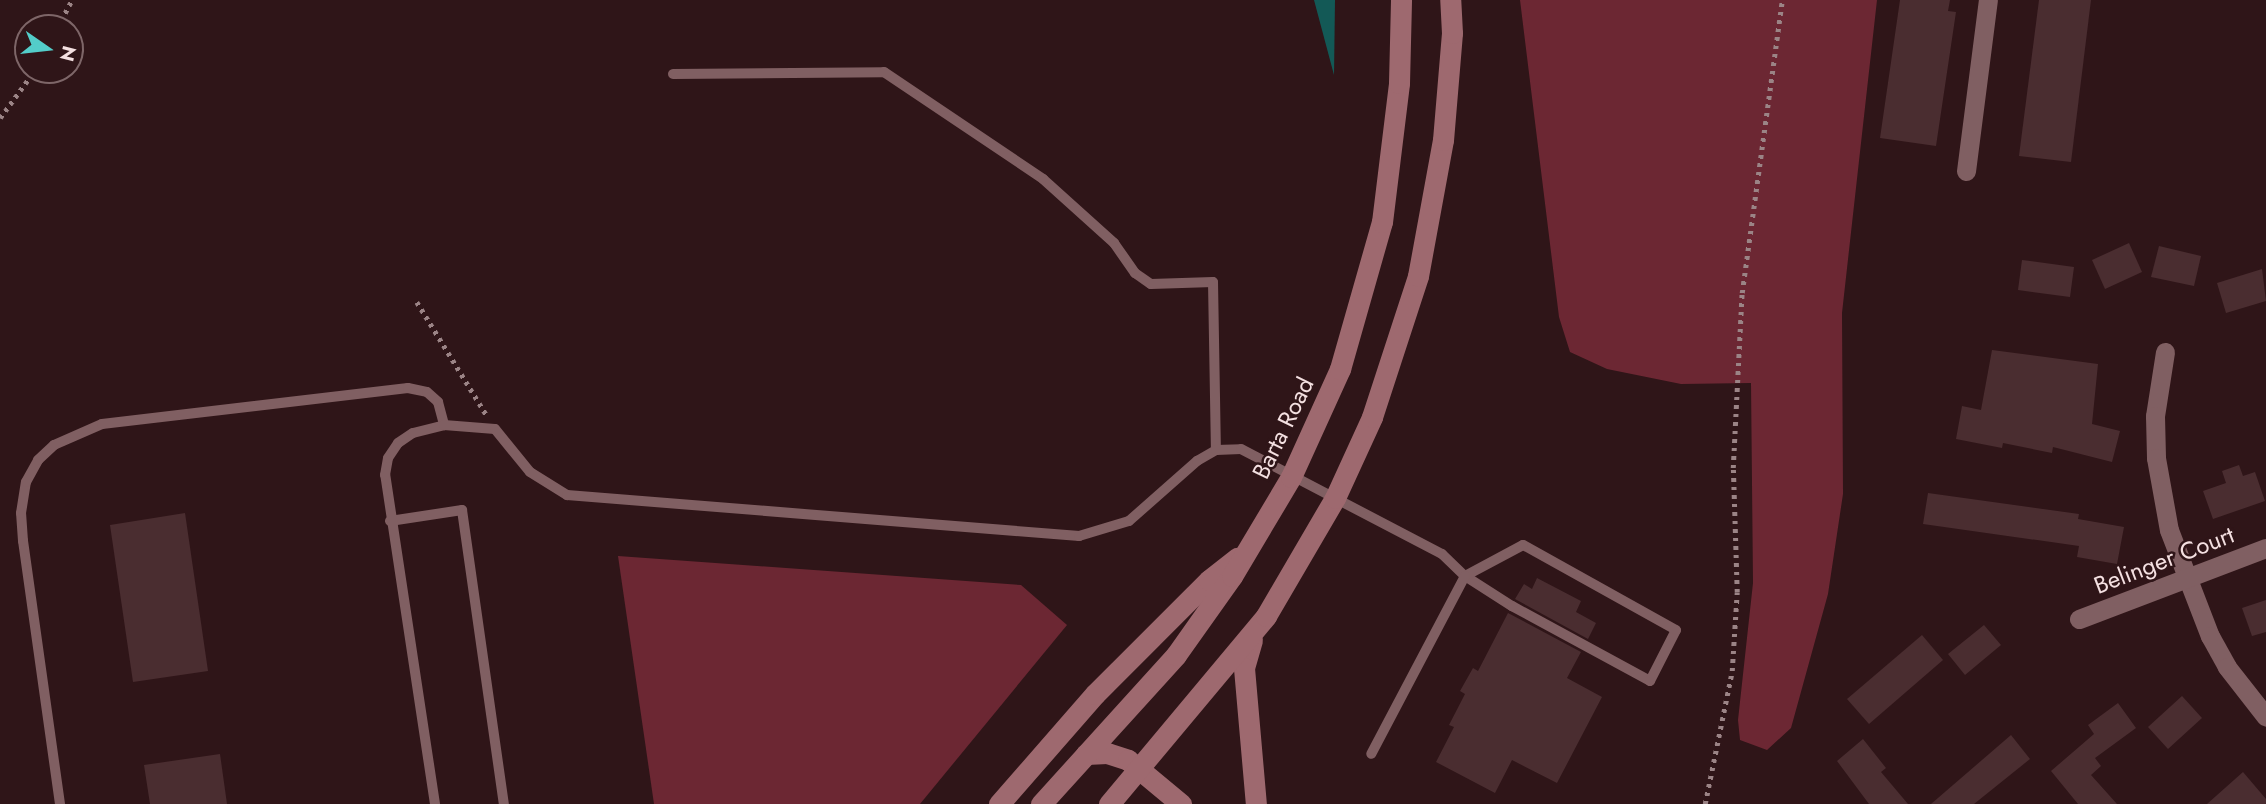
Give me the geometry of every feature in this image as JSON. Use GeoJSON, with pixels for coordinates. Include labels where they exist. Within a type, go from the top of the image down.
{"type":"FeatureCollection","features":[{"type":"Feature","properties":{"kind":"street","name":"Barta Road"},"geometry":{"type":"LineString","coordinates":[[1041,804],[1175,654],[1247,551],[1291,477],[1340,369],[1382,222],[1399,83],[1401,0]]}},
{"type":"Feature","properties":{"kind":"street"},"geometry":{"type":"LineString","coordinates":[[1109,804],[1255,630],[1335,499],[1372,417],[1418,275],[1443,140],[1452,33],[1450,0]]}},
{"type":"Feature","properties":{"kind":"street"},"geometry":{"type":"LineString","coordinates":[[1966,171],[1988,0]]}},
{"type":"Feature","properties":{"kind":"street"},"geometry":{"type":"LineString","coordinates":[[2165,352],[2155,416],[2156,458],[2169,530],[2222,656],[2266,717]]}},
{"type":"Feature","properties":{"kind":"street","name":"Belinger Court"},"geometry":{"type":"LineString","coordinates":[[2079,619],[2266,548]]}},
{"type":"Feature","properties":{"kind":"street"},"geometry":{"type":"LineString","coordinates":[[999,804],[1095,694],[1209,580],[1247,551]]}},
{"type":"Feature","properties":{"kind":"street"},"geometry":{"type":"LineString","coordinates":[[1255,630],[1244,668],[1256,804]]}},
{"type":"Feature","properties":{"kind":"street"},"geometry":{"type":"LineString","coordinates":[[1086,754],[1107,753],[1128,760],[1181,804]]}},
{"type":"Feature","properties":{"kind":"lane"},"geometry":{"type":"LineString","coordinates":[[673,74],[884,72],[1042,179],[1114,243],[1135,272],[1151,284],[1213,282],[1216,450]]}},
{"type":"Feature","properties":{"kind":"lane"},"geometry":{"type":"LineString","coordinates":[[60,804],[22,531],[21,513],[26,482],[38,460],[54,445],[102,424],[408,388],[427,392],[438,402],[444,425]]}},
{"type":"Feature","properties":{"kind":"lane"},"geometry":{"type":"LineString","coordinates":[[435,804],[385,475],[388,458],[398,443],[412,433],[444,425],[495,429],[530,472],[567,495],[1079,536],[1129,520],[1197,461],[1216,450],[1241,449],[1442,554],[1465,576],[1650,681],[1676,630],[1523,545],[1465,576],[1371,754]]}},
{"type":"Feature","properties":{"kind":"lane"},"geometry":{"type":"LineString","coordinates":[[390,521],[462,510],[504,804]]}},
{"type":"Feature","properties":{"kind":"path"},"geometry":{"type":"LineString","coordinates":[[1704,804],[1732,671],[1737,592],[1733,468],[1742,293],[1782,0]]}},
{"type":"Feature","properties":{"kind":"path"},"geometry":{"type":"LineString","coordinates":[[0,118],[25,84]]}},
{"type":"Feature","properties":{"kind":"path"},"geometry":{"type":"LineString","coordinates":[[417,302],[495,429]]}},
{"type":"Feature","properties":{"kind":"shaded area"},"geometry":{"type":"Polygon","coordinates":[[[1520,0],[1877,0],[1842,313],[1843,494],[1828,594],[1791,728],[1767,750],[1740,740],[1738,720],[1753,583],[1751,383],[1681,384],[1607,369],[1570,352],[1559,317],[1520,0]]]}},
{"type":"Feature","properties":{"kind":"shaded area"},"geometry":{"type":"Polygon","coordinates":[[[618,556],[1021,585],[1067,625],[920,804],[654,804],[618,556]]]}},
{"type":"Feature","properties":{"kind":"water"},"geometry":{"type":"Polygon","coordinates":[[[1314,0],[1335,0],[1334,75],[1314,0]]]}},
{"type":"Feature","properties":{"kind":"building"},"geometry":{"type":"Polygon","coordinates":[[[1900,0],[1950,0],[1948,11],[1956,12],[1936,146],[1880,138],[1900,0]]]}},
{"type":"Feature","properties":{"kind":"building"},"geometry":{"type":"Polygon","coordinates":[[[2039,0],[2091,0],[2071,162],[2019,156],[2039,0]]]}},
{"type":"Feature","properties":{"kind":"building"},"geometry":{"type":"Polygon","coordinates":[[[2129,243],[2142,272],[2105,289],[2092,260],[2129,243]]]}},
{"type":"Feature","properties":{"kind":"building"},"geometry":{"type":"Polygon","coordinates":[[[2159,246],[2201,256],[2194,286],[2151,277],[2159,246]]]}},
{"type":"Feature","properties":{"kind":"building"},"geometry":{"type":"Polygon","coordinates":[[[2022,260],[2074,267],[2070,297],[2018,290],[2022,260]]]}},
{"type":"Feature","properties":{"kind":"building"},"geometry":{"type":"Polygon","coordinates":[[[2262,269],[2266,301],[2226,313],[2217,283],[2262,269]]]}},
{"type":"Feature","properties":{"kind":"building"},"geometry":{"type":"Polygon","coordinates":[[[1992,350],[2098,364],[2092,424],[2120,431],[2112,462],[2053,447],[2052,453],[2003,443],[2002,448],[1956,439],[1962,406],[1981,410],[1992,350]]]}},
{"type":"Feature","properties":{"kind":"building"},"geometry":{"type":"Polygon","coordinates":[[[2239,465],[2243,476],[2255,472],[2265,501],[2213,519],[2203,491],[2226,483],[2222,471],[2239,465]]]}},
{"type":"Feature","properties":{"kind":"building"},"geometry":{"type":"Polygon","coordinates":[[[1928,493],[2079,514],[2078,519],[2124,527],[2117,564],[2077,557],[2079,546],[1923,524],[1928,493]]]}},
{"type":"Feature","properties":{"kind":"building"},"geometry":{"type":"Polygon","coordinates":[[[185,513],[208,671],[133,682],[110,525],[185,513]]]}},
{"type":"Feature","properties":{"kind":"building"},"geometry":{"type":"Polygon","coordinates":[[[1537,578],[1581,601],[1576,612],[1596,623],[1588,639],[1515,599],[1524,584],[1532,589],[1537,578]]]}},
{"type":"Feature","properties":{"kind":"building"},"geometry":{"type":"Polygon","coordinates":[[[2266,600],[2266,632],[2252,636],[2242,608],[2266,600]]]}},
{"type":"Feature","properties":{"kind":"building"},"geometry":{"type":"Polygon","coordinates":[[[1508,613],[1581,652],[1567,678],[1602,697],[1557,783],[1512,760],[1495,793],[1436,762],[1454,727],[1449,725],[1465,694],[1460,691],[1473,668],[1478,671],[1508,613]]]}},
{"type":"Feature","properties":{"kind":"building"},"geometry":{"type":"Polygon","coordinates":[[[1984,625],[2001,645],[1965,675],[1948,654],[1984,625]]]}},
{"type":"Feature","properties":{"kind":"building"},"geometry":{"type":"Polygon","coordinates":[[[1922,635],[1943,660],[1869,724],[1847,699],[1922,635]]]}},
{"type":"Feature","properties":{"kind":"building"},"geometry":{"type":"Polygon","coordinates":[[[2182,696],[2202,718],[2168,749],[2148,727],[2182,696]]]}},
{"type":"Feature","properties":{"kind":"building"},"geometry":{"type":"Polygon","coordinates":[[[2118,703],[2136,728],[2095,758],[2101,766],[2091,775],[2117,804],[2078,804],[2051,771],[2094,734],[2088,725],[2118,703]]]}},
{"type":"Feature","properties":{"kind":"building"},"geometry":{"type":"Polygon","coordinates":[[[2011,735],[2030,759],[1974,804],[1931,804],[2011,735]]]}},
{"type":"Feature","properties":{"kind":"building"},"geometry":{"type":"Polygon","coordinates":[[[1863,739],[1886,768],[1881,772],[1908,804],[1869,804],[1837,761],[1863,739]]]}},
{"type":"Feature","properties":{"kind":"building"},"geometry":{"type":"Polygon","coordinates":[[[220,754],[227,804],[150,804],[144,765],[220,754]]]}},
{"type":"Feature","properties":{"kind":"building"},"geometry":{"type":"Polygon","coordinates":[[[2243,772],[2266,799],[2266,804],[2207,804],[2243,772]]]}}]}
